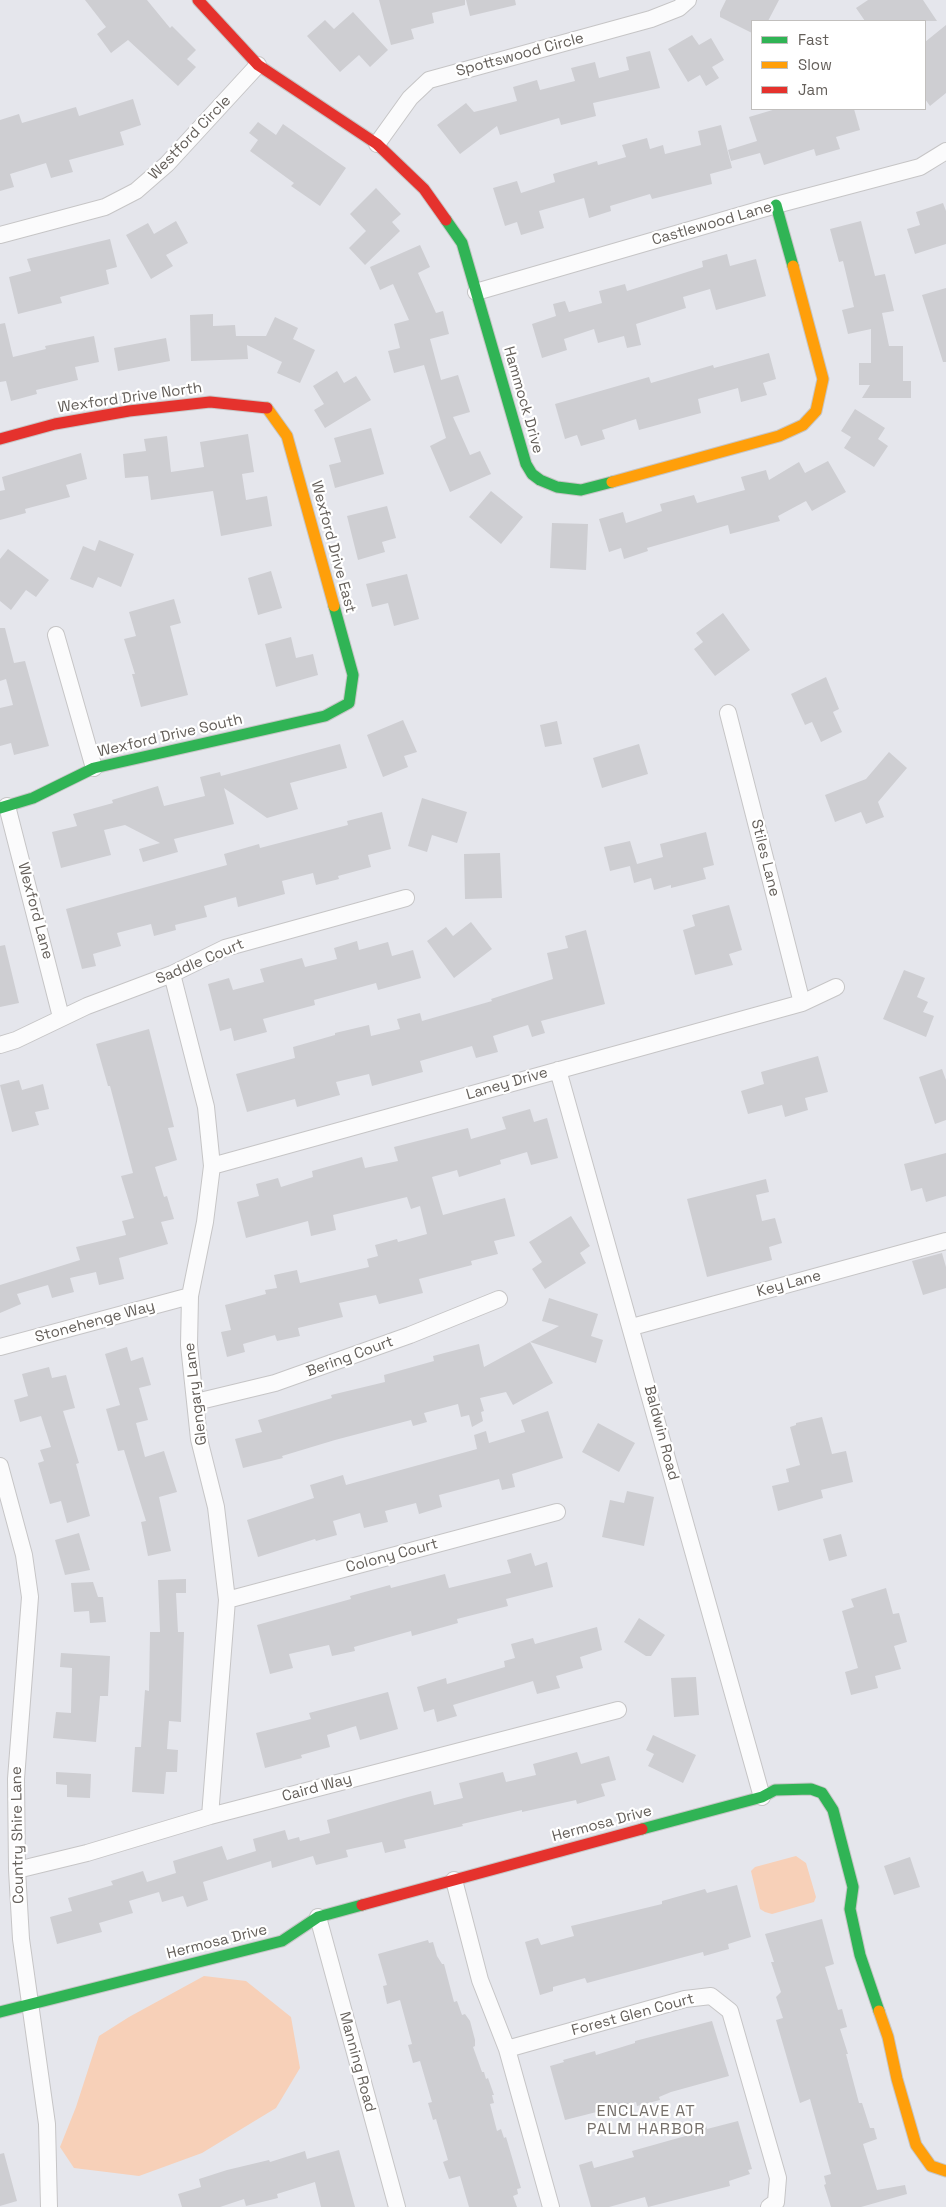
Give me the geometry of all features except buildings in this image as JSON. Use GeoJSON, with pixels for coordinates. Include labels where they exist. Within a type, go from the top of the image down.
{"type":"FeatureCollection","features":[{"type":"Feature","properties":{"kind":"street","name":"Hammock Drive"},"geometry":{"type":"LineString","coordinates":[[198,0],[258,65],[377,144],[424,188],[462,243],[526,464],[532,474],[540,480],[557,487],[581,490],[779,436],[803,425],[816,410],[823,380],[776,205]]}},
{"type":"Feature","properties":{"kind":"street","name":"Spottswood Circle"},"geometry":{"type":"LineString","coordinates":[[377,144],[410,98],[429,80],[651,19],[680,8],[688,0]]}},
{"type":"Feature","properties":{"kind":"street","name":"Westford Circle"},"geometry":{"type":"LineString","coordinates":[[0,236],[104,208],[136,191],[167,164],[258,65]]}},
{"type":"Feature","properties":{"kind":"street","name":"Castlewood Lane"},"geometry":{"type":"LineString","coordinates":[[476,292],[776,205],[920,167],[946,152]]}},
{"type":"Feature","properties":{"kind":"street","name":"Wexford Drive North"},"geometry":{"type":"LineString","coordinates":[[0,439],[55,424],[129,411],[210,402],[266,406]]}},
{"type":"Feature","properties":{"kind":"street","name":"Wexford Drive East"},"geometry":{"type":"LineString","coordinates":[[266,406],[287,436],[353,675],[349,703]]}},
{"type":"Feature","properties":{"kind":"street"},"geometry":{"type":"LineString","coordinates":[[56,635],[94,768]]}},
{"type":"Feature","properties":{"kind":"street","name":"Wexford Drive South"},"geometry":{"type":"LineString","coordinates":[[4,807],[34,798],[94,768],[325,716],[349,703]]}},
{"type":"Feature","properties":{"kind":"street","name":"Stiles Lane"},"geometry":{"type":"LineString","coordinates":[[728,713],[802,1003]]}},
{"type":"Feature","properties":{"kind":"street","name":"Wexford Lane"},"geometry":{"type":"LineString","coordinates":[[4,807],[61,1017]]}},
{"type":"Feature","properties":{"kind":"street","name":"Saddle Court"},"geometry":{"type":"LineString","coordinates":[[0,1045],[16,1040],[61,1017],[172,974],[225,948],[406,898]]}},
{"type":"Feature","properties":{"kind":"street","name":"Glengary Lane"},"geometry":{"type":"LineString","coordinates":[[172,974],[206,1107],[212,1166],[205,1222],[190,1296],[189,1345],[199,1439],[216,1507],[227,1600],[210,1816]]}},
{"type":"Feature","properties":{"kind":"street","name":"Laney Drive"},"geometry":{"type":"LineString","coordinates":[[212,1166],[802,1003],[836,987]]}},
{"type":"Feature","properties":{"kind":"street","name":"Baldwin Road"},"geometry":{"type":"LineString","coordinates":[[558,1070],[632,1327],[762,1797]]}},
{"type":"Feature","properties":{"kind":"street","name":"Key Lane"},"geometry":{"type":"LineString","coordinates":[[632,1327],[946,1241]]}},
{"type":"Feature","properties":{"kind":"street","name":"Stonehenge Way"},"geometry":{"type":"LineString","coordinates":[[0,1347],[190,1296]]}},
{"type":"Feature","properties":{"kind":"street","name":"Bering Court"},"geometry":{"type":"LineString","coordinates":[[196,1402],[275,1383],[410,1335],[499,1299]]}},
{"type":"Feature","properties":{"kind":"street","name":"Country Shire Lane"},"geometry":{"type":"LineString","coordinates":[[0,1466],[24,1555],[30,1597],[16,1779],[17,1870],[21,1939],[32,2005],[47,2124],[49,2207]]}},
{"type":"Feature","properties":{"kind":"street","name":"Colony Court"},"geometry":{"type":"LineString","coordinates":[[227,1600],[557,1512]]}},
{"type":"Feature","properties":{"kind":"street","name":"Caird Way"},"geometry":{"type":"LineString","coordinates":[[17,1870],[87,1853],[210,1816],[618,1710]]}},
{"type":"Feature","properties":{"kind":"street","name":"Hermosa Drive"},"geometry":{"type":"LineString","coordinates":[[0,2012],[282,1941],[318,1917],[762,1797],[775,1790],[811,1789],[822,1793],[833,1810],[852,1887],[850,1910],[860,1955],[888,2038],[897,2079],[916,2145],[931,2166],[946,2171]]}},
{"type":"Feature","properties":{"kind":"street"},"geometry":{"type":"LineString","coordinates":[[454,1880],[480,1980],[507,2049],[551,2207]]}},
{"type":"Feature","properties":{"kind":"street","name":"Manning Road"},"geometry":{"type":"LineString","coordinates":[[318,1917],[397,2207]]}},
{"type":"Feature","properties":{"kind":"street","name":"Forest Glen Court"},"geometry":{"type":"LineString","coordinates":[[507,2049],[685,1999],[711,1996],[730,2011],[778,2178],[776,2202],[769,2207]]}},
{"type":"Feature","properties":{"kind":"shaded area"},"geometry":{"type":"Polygon","coordinates":[[[796,1856],[806,1863],[816,1897],[814,1902],[772,1914],[760,1909],[751,1871],[755,1867],[796,1856]]]}},
{"type":"Feature","properties":{"kind":"shaded area"},"geometry":{"type":"Polygon","coordinates":[[[204,1976],[246,1981],[291,2017],[300,2068],[276,2108],[202,2153],[139,2176],[74,2168],[60,2147],[76,2107],[99,2036],[129,2017],[204,1976]]]}},
{"type":"Feature","properties":{"kind":"traffic: fast"},"geometry":{"type":"LineString","coordinates":[[776,205],[793,266]]}},
{"type":"Feature","properties":{"kind":"traffic: fast"},"geometry":{"type":"LineString","coordinates":[[446,220],[462,243],[526,464],[532,474],[540,480],[557,487],[581,490],[612,482]]}},
{"type":"Feature","properties":{"kind":"traffic: fast"},"geometry":{"type":"LineString","coordinates":[[0,808],[33,798],[94,768],[325,716],[349,703],[353,675],[334,606]]}},
{"type":"Feature","properties":{"kind":"traffic: fast"},"geometry":{"type":"LineString","coordinates":[[642,1829],[762,1797],[775,1790],[811,1789],[822,1793],[833,1810],[853,1887],[850,1909],[860,1955],[879,2011]]}},
{"type":"Feature","properties":{"kind":"traffic: fast"},"geometry":{"type":"LineString","coordinates":[[0,2012],[282,1941],[318,1917],[362,1905]]}},
{"type":"Feature","properties":{"kind":"traffic: slow"},"geometry":{"type":"LineString","coordinates":[[612,482],[779,436],[803,425],[816,411],[823,379],[793,266]]}},
{"type":"Feature","properties":{"kind":"traffic: slow"},"geometry":{"type":"LineString","coordinates":[[267,408],[287,436],[334,606]]}},
{"type":"Feature","properties":{"kind":"traffic: slow"},"geometry":{"type":"LineString","coordinates":[[879,2011],[888,2037],[897,2079],[916,2145],[931,2166],[946,2171]]}},
{"type":"Feature","properties":{"kind":"traffic: jam"},"geometry":{"type":"LineString","coordinates":[[198,0],[258,65],[377,144],[424,189],[446,220]]}},
{"type":"Feature","properties":{"kind":"traffic: jam"},"geometry":{"type":"LineString","coordinates":[[0,439],[55,424],[129,411],[210,402],[267,408]]}},
{"type":"Feature","properties":{"kind":"traffic: jam"},"geometry":{"type":"LineString","coordinates":[[362,1905],[642,1829]]}},
{"type":"Feature","properties":{"kind":"district","name":"ENCLAVE AT PALM HARBOR"},"geometry":{"type":"Point","coordinates":[646,2121]}}]}
